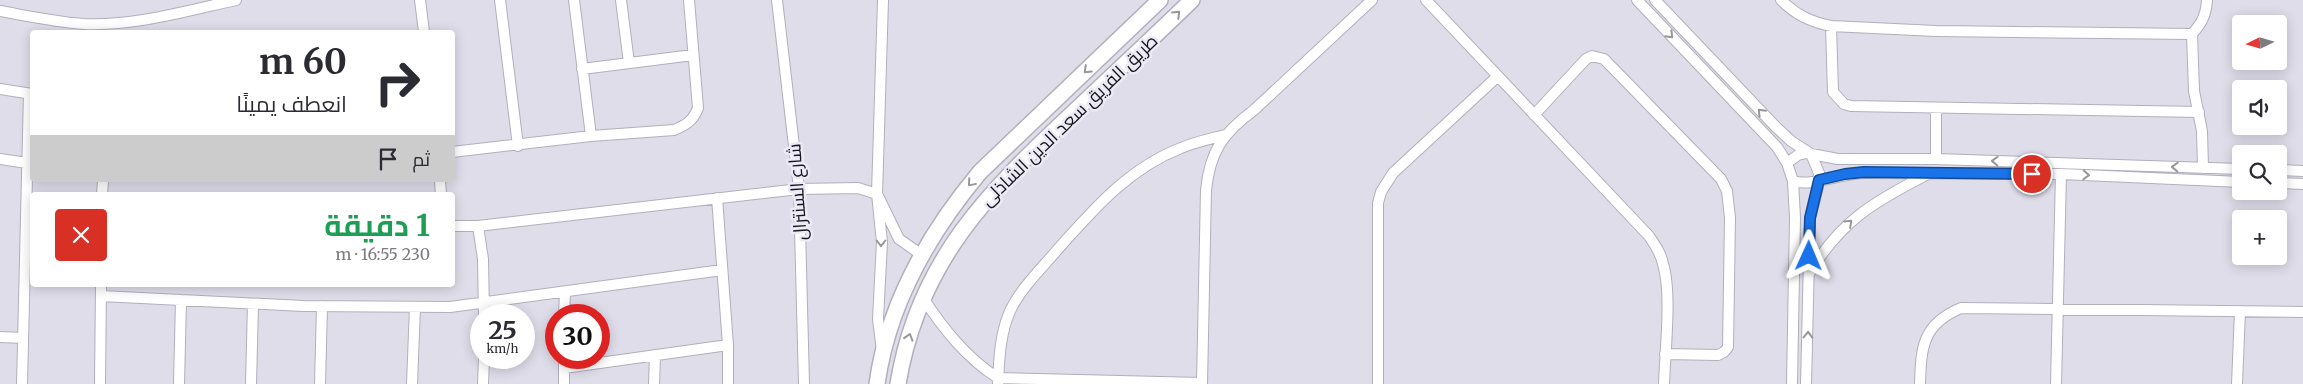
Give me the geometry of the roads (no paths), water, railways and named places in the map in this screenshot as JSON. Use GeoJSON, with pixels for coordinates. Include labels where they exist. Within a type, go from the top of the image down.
{"type":"FeatureCollection","features":[{"type":"Feature","properties":{"kind":"street"},"geometry":{"type":"LineString","coordinates":[[0,11],[105,28],[236,0]]}},
{"type":"Feature","properties":{"kind":"street"},"geometry":{"type":"LineString","coordinates":[[420,0],[424,30]]}},
{"type":"Feature","properties":{"kind":"street"},"geometry":{"type":"LineString","coordinates":[[500,0],[518,146]]}},
{"type":"Feature","properties":{"kind":"street"},"geometry":{"type":"LineString","coordinates":[[574,0],[591,136]]}},
{"type":"Feature","properties":{"kind":"street"},"geometry":{"type":"LineString","coordinates":[[621,0],[629,63]]}},
{"type":"Feature","properties":{"kind":"street"},"geometry":{"type":"LineString","coordinates":[[455,152],[518,146],[591,136],[674,130],[686,126],[694,118],[698,108],[689,0]]}},
{"type":"Feature","properties":{"kind":"street","name":"شارع السنترال"},"geometry":{"type":"LineString","coordinates":[[777,0],[799,189],[804,384]]}},
{"type":"Feature","properties":{"kind":"street"},"geometry":{"type":"LineString","coordinates":[[882,353],[878,331],[882,242],[878,194],[883,0]]}},
{"type":"Feature","properties":{"kind":"street","name":"طريق الفريق سعد الدين الشاذلى"},"geometry":{"type":"LineString","coordinates":[[877,384],[882,353],[900,299],[934,232],[950,209],[980,172],[1160,0]]}},
{"type":"Feature","properties":{"kind":"street","name":"طريق الفريق سعد الدين الشاذلى"},"geometry":{"type":"LineString","coordinates":[[898,384],[908,337],[923,298],[943,257],[977,209],[1041,143],[1192,0]]}},
{"type":"Feature","properties":{"kind":"street"},"geometry":{"type":"LineString","coordinates":[[923,298],[941,325],[963,349],[998,381],[1202,383],[1206,190],[1208,168],[1215,151],[1225,135],[1372,0]]}},
{"type":"Feature","properties":{"kind":"street"},"geometry":{"type":"LineString","coordinates":[[1426,0],[1649,236],[1658,250],[1664,264],[1667,290],[1664,384]]}},
{"type":"Feature","properties":{"kind":"street"},"geometry":{"type":"LineString","coordinates":[[1637,0],[1770,140],[1787,163],[1793,181],[1795,218],[1792,384]]}},
{"type":"Feature","properties":{"kind":"street"},"geometry":{"type":"LineString","coordinates":[[1655,0],[1780,132],[1811,154],[1824,158],[2018,161],[2232,169]]}},
{"type":"Feature","properties":{"kind":"street"},"geometry":{"type":"LineString","coordinates":[[1781,0],[1800,16],[1815,23],[1831,26],[1936,31],[2192,34]]}},
{"type":"Feature","properties":{"kind":"street"},"geometry":{"type":"LineString","coordinates":[[2203,168],[2202,131],[2194,91],[2192,34],[2202,23],[2206,14],[2208,0]]}},
{"type":"Feature","properties":{"kind":"street"},"geometry":{"type":"LineString","coordinates":[[1137,23],[1139,36],[1142,39],[1151,39]]}},
{"type":"Feature","properties":{"kind":"street"},"geometry":{"type":"LineString","coordinates":[[1831,26],[1833,92],[1844,104],[1851,106],[2199,112]]}},
{"type":"Feature","properties":{"kind":"street"},"geometry":{"type":"LineString","coordinates":[[1111,47],[1117,46],[1124,50],[1126,55],[1123,66]]}},
{"type":"Feature","properties":{"kind":"street"},"geometry":{"type":"LineString","coordinates":[[582,69],[693,55]]}},
{"type":"Feature","properties":{"kind":"street"},"geometry":{"type":"LineString","coordinates":[[1534,115],[1586,59],[1598,56],[1604,59],[1721,179],[1727,191],[1730,218],[1728,347],[1718,355],[1665,354]]}},
{"type":"Feature","properties":{"kind":"street"},"geometry":{"type":"LineString","coordinates":[[1378,384],[1378,215],[1381,192],[1393,173],[1498,76]]}},
{"type":"Feature","properties":{"kind":"street"},"geometry":{"type":"LineString","coordinates":[[0,89],[30,94]]}},
{"type":"Feature","properties":{"kind":"street"},"geometry":{"type":"LineString","coordinates":[[1936,108],[1936,159]]}},
{"type":"Feature","properties":{"kind":"street"},"geometry":{"type":"LineString","coordinates":[[22,384],[30,111]]}},
{"type":"Feature","properties":{"kind":"street"},"geometry":{"type":"LineString","coordinates":[[1770,140],[1779,140],[1780,132]]}},
{"type":"Feature","properties":{"kind":"street"},"geometry":{"type":"LineString","coordinates":[[998,381],[1003,332],[1011,309],[1036,274],[1112,190],[1142,167],[1162,156],[1182,147],[1225,135]]}},
{"type":"Feature","properties":{"kind":"street"},"geometry":{"type":"LineString","coordinates":[[1787,163],[1798,155],[1811,154]]}},
{"type":"Feature","properties":{"kind":"street"},"geometry":{"type":"LineString","coordinates":[[1806,384],[1810,218],[1819,180],[1818,167],[1811,154]]}},
{"type":"Feature","properties":{"kind":"street"},"geometry":{"type":"LineString","coordinates":[[0,159],[27,163]]}},
{"type":"Feature","properties":{"kind":"street"},"geometry":{"type":"LineString","coordinates":[[1845,159],[1843,167],[1847,174]]}},
{"type":"Feature","properties":{"kind":"street"},"geometry":{"type":"LineString","coordinates":[[2018,161],[2018,174]]}},
{"type":"Feature","properties":{"kind":"street"},"geometry":{"type":"LineString","coordinates":[[2128,177],[2129,165]]}},
{"type":"Feature","properties":{"kind":"street"},"geometry":{"type":"LineString","coordinates":[[2287,170],[2303,171]]}},
{"type":"Feature","properties":{"kind":"street"},"geometry":{"type":"LineString","coordinates":[[1793,181],[1807,183],[1847,174],[1930,173],[2061,174],[2232,182]]}},
{"type":"Feature","properties":{"kind":"street"},"geometry":{"type":"LineString","coordinates":[[1809,275],[1830,244],[1858,216],[1881,198],[1930,173]]}},
{"type":"Feature","properties":{"kind":"street"},"geometry":{"type":"LineString","coordinates":[[2056,384],[2061,174]]}},
{"type":"Feature","properties":{"kind":"street"},"geometry":{"type":"LineString","coordinates":[[2287,183],[2303,184]]}},
{"type":"Feature","properties":{"kind":"street"},"geometry":{"type":"LineString","coordinates":[[455,226],[478,226],[799,189],[858,188],[878,194],[899,239],[922,255]]}},
{"type":"Feature","properties":{"kind":"street"},"geometry":{"type":"LineString","coordinates":[[716,198],[728,345],[728,384]]}},
{"type":"Feature","properties":{"kind":"street"},"geometry":{"type":"LineString","coordinates":[[1795,218],[1810,218]]}},
{"type":"Feature","properties":{"kind":"street"},"geometry":{"type":"LineString","coordinates":[[478,226],[483,259],[484,303]]}},
{"type":"Feature","properties":{"kind":"street"},"geometry":{"type":"LineString","coordinates":[[100,384],[101,290],[181,300],[253,304],[450,307],[722,270]]}},
{"type":"Feature","properties":{"kind":"street"},"geometry":{"type":"LineString","coordinates":[[564,292],[564,304]]}},
{"type":"Feature","properties":{"kind":"street"},"geometry":{"type":"LineString","coordinates":[[179,384],[181,300]]}},
{"type":"Feature","properties":{"kind":"street"},"geometry":{"type":"LineString","coordinates":[[251,384],[253,304]]}},
{"type":"Feature","properties":{"kind":"street"},"geometry":{"type":"LineString","coordinates":[[320,384],[322,306]]}},
{"type":"Feature","properties":{"kind":"street"},"geometry":{"type":"LineString","coordinates":[[412,384],[415,307]]}},
{"type":"Feature","properties":{"kind":"street"},"geometry":{"type":"LineString","coordinates":[[1920,384],[1923,344],[1933,325],[1946,314],[1961,308],[2303,312]]}},
{"type":"Feature","properties":{"kind":"street"},"geometry":{"type":"LineString","coordinates":[[2237,384],[2240,311]]}},
{"type":"Feature","properties":{"kind":"street"},"geometry":{"type":"LineString","coordinates":[[0,337],[22,338]]}},
{"type":"Feature","properties":{"kind":"street"},"geometry":{"type":"LineString","coordinates":[[610,359],[728,345]]}},
{"type":"Feature","properties":{"kind":"street"},"geometry":{"type":"LineString","coordinates":[[654,355],[654,384]]}},
{"type":"Feature","properties":{"kind":"street"},"geometry":{"type":"LineString","coordinates":[[483,384],[484,369]]}},
{"type":"Feature","properties":{"kind":"street"},"geometry":{"type":"LineString","coordinates":[[564,369],[564,384]]}}]}
